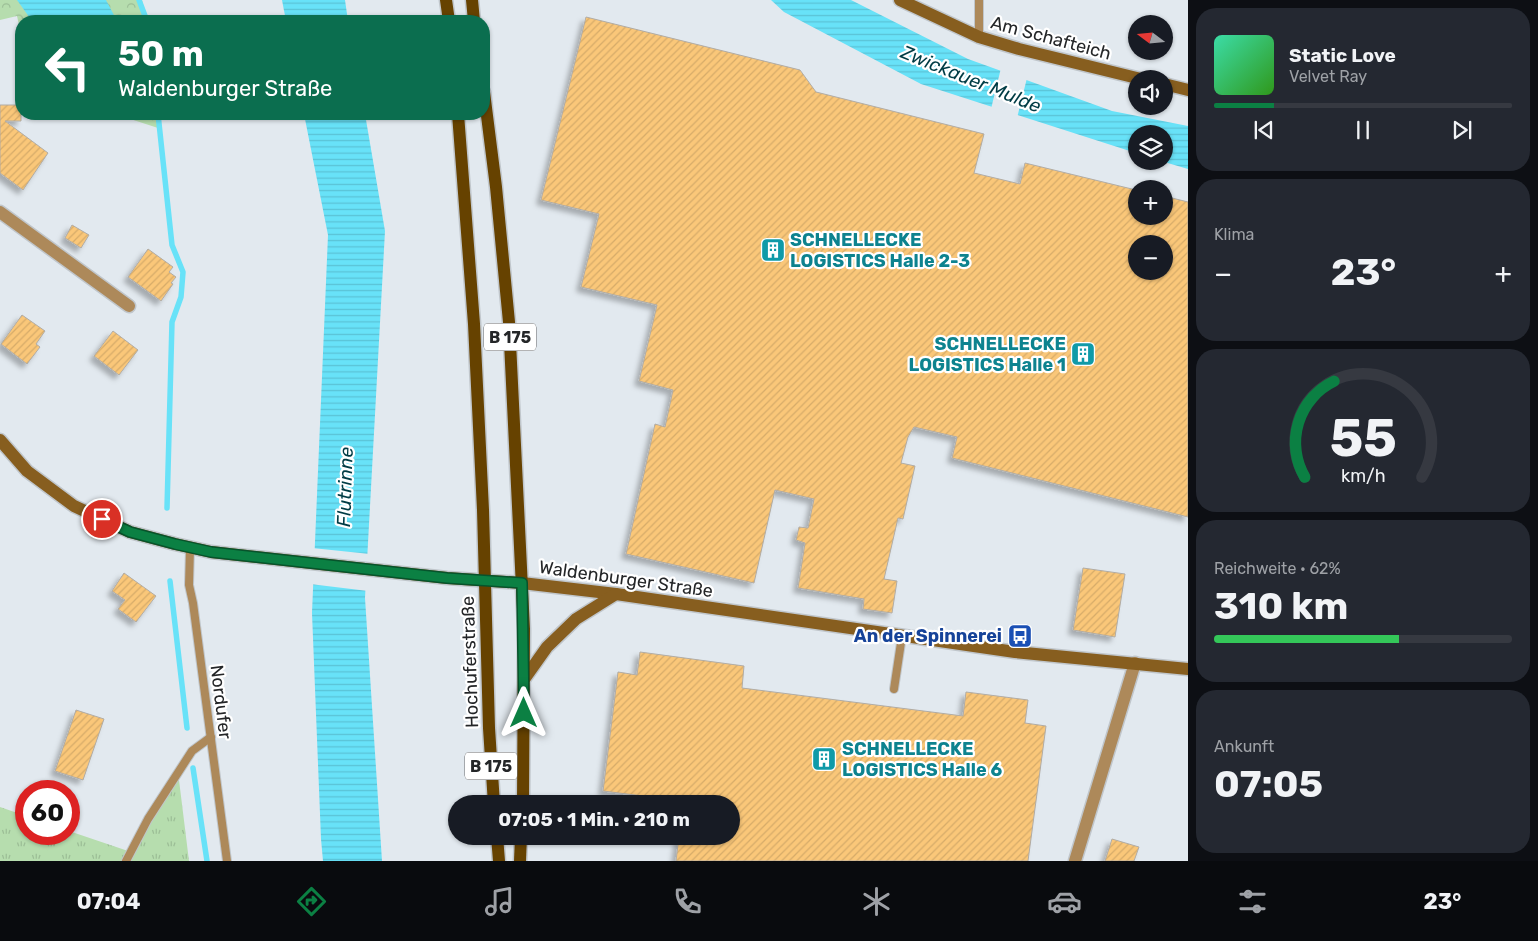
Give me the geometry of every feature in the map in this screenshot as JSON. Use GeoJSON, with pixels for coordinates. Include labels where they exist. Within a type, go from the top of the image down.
{"type":"FeatureCollection","features":[{"type":"Feature","properties":{"kind":"main road"},"geometry":{"type":"LineString","coordinates":[[446,0],[448,15]]}},
{"type":"Feature","properties":{"kind":"main road"},"geometry":{"type":"LineString","coordinates":[[472,0],[473,15]]}},
{"type":"Feature","properties":{"kind":"main road","name":"B 175"},"geometry":{"type":"LineString","coordinates":[[458,120],[474,324],[484,510],[485,580]]}},
{"type":"Feature","properties":{"kind":"main road","name":"B 175"},"geometry":{"type":"LineString","coordinates":[[488,120],[509,322],[522,583],[524,678],[523,795]]}},
{"type":"Feature","properties":{"kind":"main road","name":"Hochuferstraße"},"geometry":{"type":"LineString","coordinates":[[485,580],[493,795]]}},
{"type":"Feature","properties":{"kind":"main road"},"geometry":{"type":"LineString","coordinates":[[498,845],[499,861]]}},
{"type":"Feature","properties":{"kind":"main road"},"geometry":{"type":"LineString","coordinates":[[520,861],[521,845]]}},
{"type":"Feature","properties":{"kind":"street","name":"Am Schafteich"},"geometry":{"type":"LineString","coordinates":[[900,0],[980,37],[1019,49],[1128,76]]}},
{"type":"Feature","properties":{"kind":"street"},"geometry":{"type":"LineString","coordinates":[[1173,86],[1188,90]]}},
{"type":"Feature","properties":{"kind":"street"},"geometry":{"type":"LineString","coordinates":[[0,212],[130,306]]}},
{"type":"Feature","properties":{"kind":"street","name":"Waldenburger Straße"},"geometry":{"type":"LineString","coordinates":[[0,440],[27,472],[74,506],[130,532],[190,548],[211,552],[447,578],[522,583],[616,594],[1015,652],[1188,669]]}},
{"type":"Feature","properties":{"kind":"street"},"geometry":{"type":"LineString","coordinates":[[524,678],[547,647],[576,619],[616,594]]}},
{"type":"Feature","properties":{"kind":"street"},"geometry":{"type":"LineString","coordinates":[[1075,861],[1135,663]]}},
{"type":"Feature","properties":{"kind":"lane"},"geometry":{"type":"LineString","coordinates":[[980,0],[980,37]]}},
{"type":"Feature","properties":{"kind":"lane","name":"Nordufer"},"geometry":{"type":"LineString","coordinates":[[190,548],[189,585],[193,603],[227,861]]}},
{"type":"Feature","properties":{"kind":"lane"},"geometry":{"type":"LineString","coordinates":[[894,689],[902,636]]}},
{"type":"Feature","properties":{"kind":"lane"},"geometry":{"type":"LineString","coordinates":[[126,861],[148,819],[192,750],[211,738]]}},
{"type":"Feature","properties":{"kind":"green space"},"geometry":{"type":"Polygon","coordinates":[[[0,0],[142,0],[146,15],[15,15],[0,20],[0,0]]]}},
{"type":"Feature","properties":{"kind":"green space"},"geometry":{"type":"Polygon","coordinates":[[[133,120],[157,120],[158,128],[133,120]]]}},
{"type":"Feature","properties":{"kind":"green space"},"geometry":{"type":"Polygon","coordinates":[[[178,772],[189,861],[0,861],[0,807],[15,812],[15,845],[80,845],[80,835],[131,852],[178,772]]]}},
{"type":"Feature","properties":{"kind":"water"},"geometry":{"type":"Polygon","coordinates":[[[17,0],[106,0],[114,15],[28,15],[17,0]]]}},
{"type":"Feature","properties":{"kind":"water"},"geometry":{"type":"Polygon","coordinates":[[[282,0],[345,0],[347,15],[285,15],[282,0]]]}},
{"type":"Feature","properties":{"kind":"water","name":"Zwickauer Mulde"},"geometry":{"type":"Polygon","coordinates":[[[771,0],[851,0],[968,59],[1112,111],[1188,126],[1188,169],[1173,165],[1173,125],[1128,125],[1128,150],[921,84],[784,12],[771,0]]]}},
{"type":"Feature","properties":{"kind":"water","name":"Flutrinne"},"geometry":{"type":"Polygon","coordinates":[[[305,120],[366,120],[385,231],[365,598],[382,861],[323,861],[321,839],[312,613],[328,235],[305,120]]]}},
{"type":"Feature","properties":{"kind":"pier"},"geometry":{"type":"Polygon","coordinates":[[[1001,68],[1027,78],[1017,118],[991,109],[1001,68]]]}},
{"type":"Feature","properties":{"kind":"pier"},"geometry":{"type":"Polygon","coordinates":[[[312,548],[370,554],[368,591],[310,584],[312,548]]]}},
{"type":"Feature","properties":{"kind":"building"},"geometry":{"type":"Polygon","coordinates":[[[586,17],[800,70],[816,92],[984,134],[974,173],[1020,184],[1025,163],[1128,188],[1128,225],[1173,225],[1173,198],[1188,202],[1188,517],[952,458],[957,437],[914,427],[908,437],[901,463],[915,466],[903,519],[898,518],[884,579],[897,581],[892,613],[863,609],[864,599],[798,588],[805,543],[796,540],[799,527],[808,528],[814,499],[775,490],[754,583],[626,554],[655,424],[665,427],[673,390],[639,381],[657,305],[581,287],[599,214],[541,200],[586,17]]]}},
{"type":"Feature","properties":{"kind":"building"},"geometry":{"type":"Polygon","coordinates":[[[0,105],[15,105],[15,120],[21,121],[5,121],[48,153],[23,190],[0,173],[0,105]]]}},
{"type":"Feature","properties":{"kind":"building"},"geometry":{"type":"Polygon","coordinates":[[[72,225],[89,235],[81,248],[65,238],[72,225]]]}},
{"type":"Feature","properties":{"kind":"building"},"geometry":{"type":"Polygon","coordinates":[[[148,249],[173,267],[169,272],[176,277],[161,301],[128,277],[148,249]]]}},
{"type":"Feature","properties":{"kind":"building"},"geometry":{"type":"Polygon","coordinates":[[[22,315],[45,331],[36,344],[40,347],[27,364],[1,344],[22,315]]]}},
{"type":"Feature","properties":{"kind":"building"},"geometry":{"type":"Polygon","coordinates":[[[113,331],[138,350],[119,375],[94,356],[113,331]]]}},
{"type":"Feature","properties":{"kind":"building"},"geometry":{"type":"Polygon","coordinates":[[[1083,568],[1125,574],[1115,637],[1073,630],[1083,568]]]}},
{"type":"Feature","properties":{"kind":"building"},"geometry":{"type":"Polygon","coordinates":[[[124,573],[156,596],[136,622],[118,609],[125,600],[112,591],[124,573]]]}},
{"type":"Feature","properties":{"kind":"building","name":"SCHNELLECKE LOGISTICS Halle 6"},"geometry":{"type":"Polygon","coordinates":[[[640,652],[744,666],[742,688],[963,716],[966,692],[1028,700],[1025,723],[1046,726],[1028,861],[676,861],[678,845],[740,845],[740,795],[635,795],[603,791],[618,672],[637,675],[640,652]]]}},
{"type":"Feature","properties":{"kind":"building"},"geometry":{"type":"Polygon","coordinates":[[[76,710],[104,719],[83,780],[55,771],[76,710]]]}},
{"type":"Feature","properties":{"kind":"building"},"geometry":{"type":"Polygon","coordinates":[[[1112,839],[1139,847],[1134,861],[1105,861],[1112,839]]]}},
{"type":"Feature","properties":{"kind":"waterway"},"geometry":{"type":"LineString","coordinates":[[139,0],[145,15]]}},
{"type":"Feature","properties":{"kind":"waterway"},"geometry":{"type":"LineString","coordinates":[[159,120],[172,245],[183,272],[181,297],[172,322],[167,508]]}},
{"type":"Feature","properties":{"kind":"waterway"},"geometry":{"type":"LineString","coordinates":[[170,581],[187,728]]}},
{"type":"Feature","properties":{"kind":"waterway"},"geometry":{"type":"LineString","coordinates":[[193,768],[207,861]]}},
{"type":"Feature","properties":{"kind":"place","name":"SCHNELLECKE LOGISTICS Halle 2-3"},"geometry":{"type":"Point","coordinates":[773,250]}},
{"type":"Feature","properties":{"kind":"place","name":"SCHNELLECKE LOGISTICS Halle 1"},"geometry":{"type":"Point","coordinates":[1083,354]}},
{"type":"Feature","properties":{"kind":"place","name":"An der Spinnerei"},"geometry":{"type":"Point","coordinates":[1020,636]}},
{"type":"Feature","properties":{"kind":"place","name":"SCHNELLECKE LOGISTICS Halle 6"},"geometry":{"type":"Point","coordinates":[824,759]}},
{"type":"Feature","properties":{"kind":"route"},"geometry":{"type":"LineString","coordinates":[[102,519],[130,532],[211,552],[447,578],[522,583],[524,713]]}}]}
